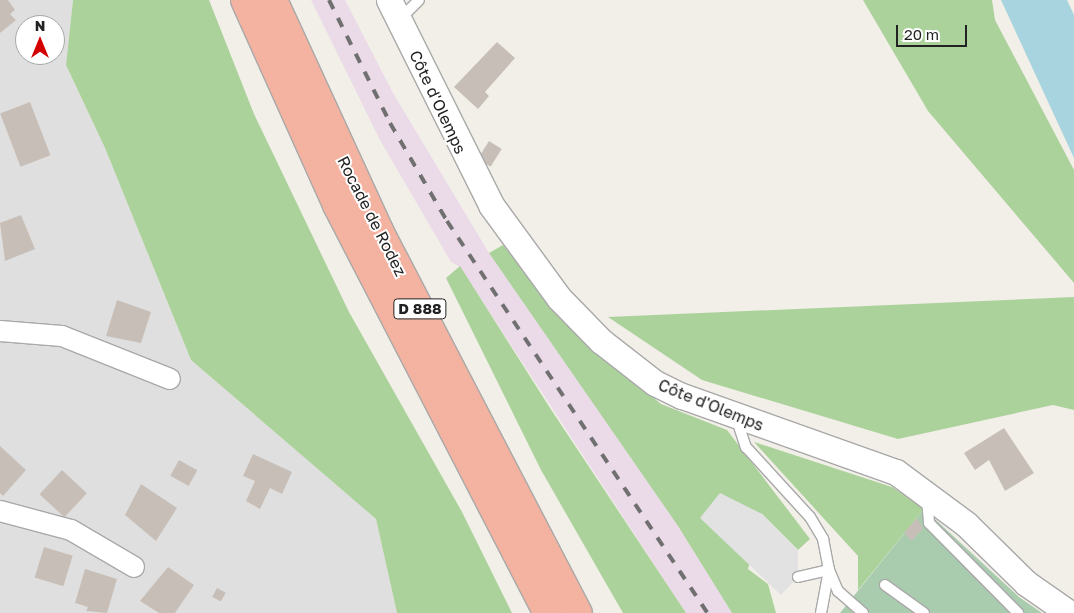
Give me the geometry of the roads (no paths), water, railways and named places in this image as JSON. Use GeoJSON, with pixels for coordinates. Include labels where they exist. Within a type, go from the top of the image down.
{"type":"FeatureCollection","features":[{"type":"Feature","properties":{"kind":"highway","name":"Rocade de Rodez"},"geometry":{"type":"LineString","coordinates":[[245,0],[337,205],[548,613]]}},
{"type":"Feature","properties":{"kind":"highway","name":"Rocade de Rodez"},"geometry":{"type":"LineString","coordinates":[[273,0],[375,224],[578,613]]}},
{"type":"Feature","properties":{"kind":"street","name":"Côte d'Olemps"},"geometry":{"type":"LineString","coordinates":[[394,10],[491,205],[559,298],[601,341],[655,383],[736,416],[896,472],[966,524],[1026,583],[1070,613]]}},
{"type":"Feature","properties":{"kind":"street"},"geometry":{"type":"LineString","coordinates":[[0,331],[62,336],[170,379]]}},
{"type":"Feature","properties":{"kind":"street"},"geometry":{"type":"LineString","coordinates":[[0,511],[71,530],[134,567]]}},
{"type":"Feature","properties":{"kind":"lane"},"geometry":{"type":"LineString","coordinates":[[394,10],[419,0]]}},
{"type":"Feature","properties":{"kind":"lane"},"geometry":{"type":"LineString","coordinates":[[736,416],[746,447],[810,517],[823,538],[829,570],[838,591],[863,613]]}},
{"type":"Feature","properties":{"kind":"lane"},"geometry":{"type":"LineString","coordinates":[[927,495],[929,523],[1018,613]]}},
{"type":"Feature","properties":{"kind":"lane"},"geometry":{"type":"LineString","coordinates":[[798,577],[829,570]]}},
{"type":"Feature","properties":{"kind":"lane"},"geometry":{"type":"LineString","coordinates":[[820,613],[829,570]]}},
{"type":"Feature","properties":{"kind":"lane"},"geometry":{"type":"LineString","coordinates":[[885,585],[924,613]]}},
{"type":"Feature","properties":{"kind":"water"},"geometry":{"type":"Polygon","coordinates":[[[1001,0],[1067,0],[1074,15],[1074,158],[1001,0]]]}},
{"type":"Feature","properties":{"kind":"railway"},"geometry":{"type":"LineString","coordinates":[[329,0],[390,123],[447,221],[707,613]]}}]}
